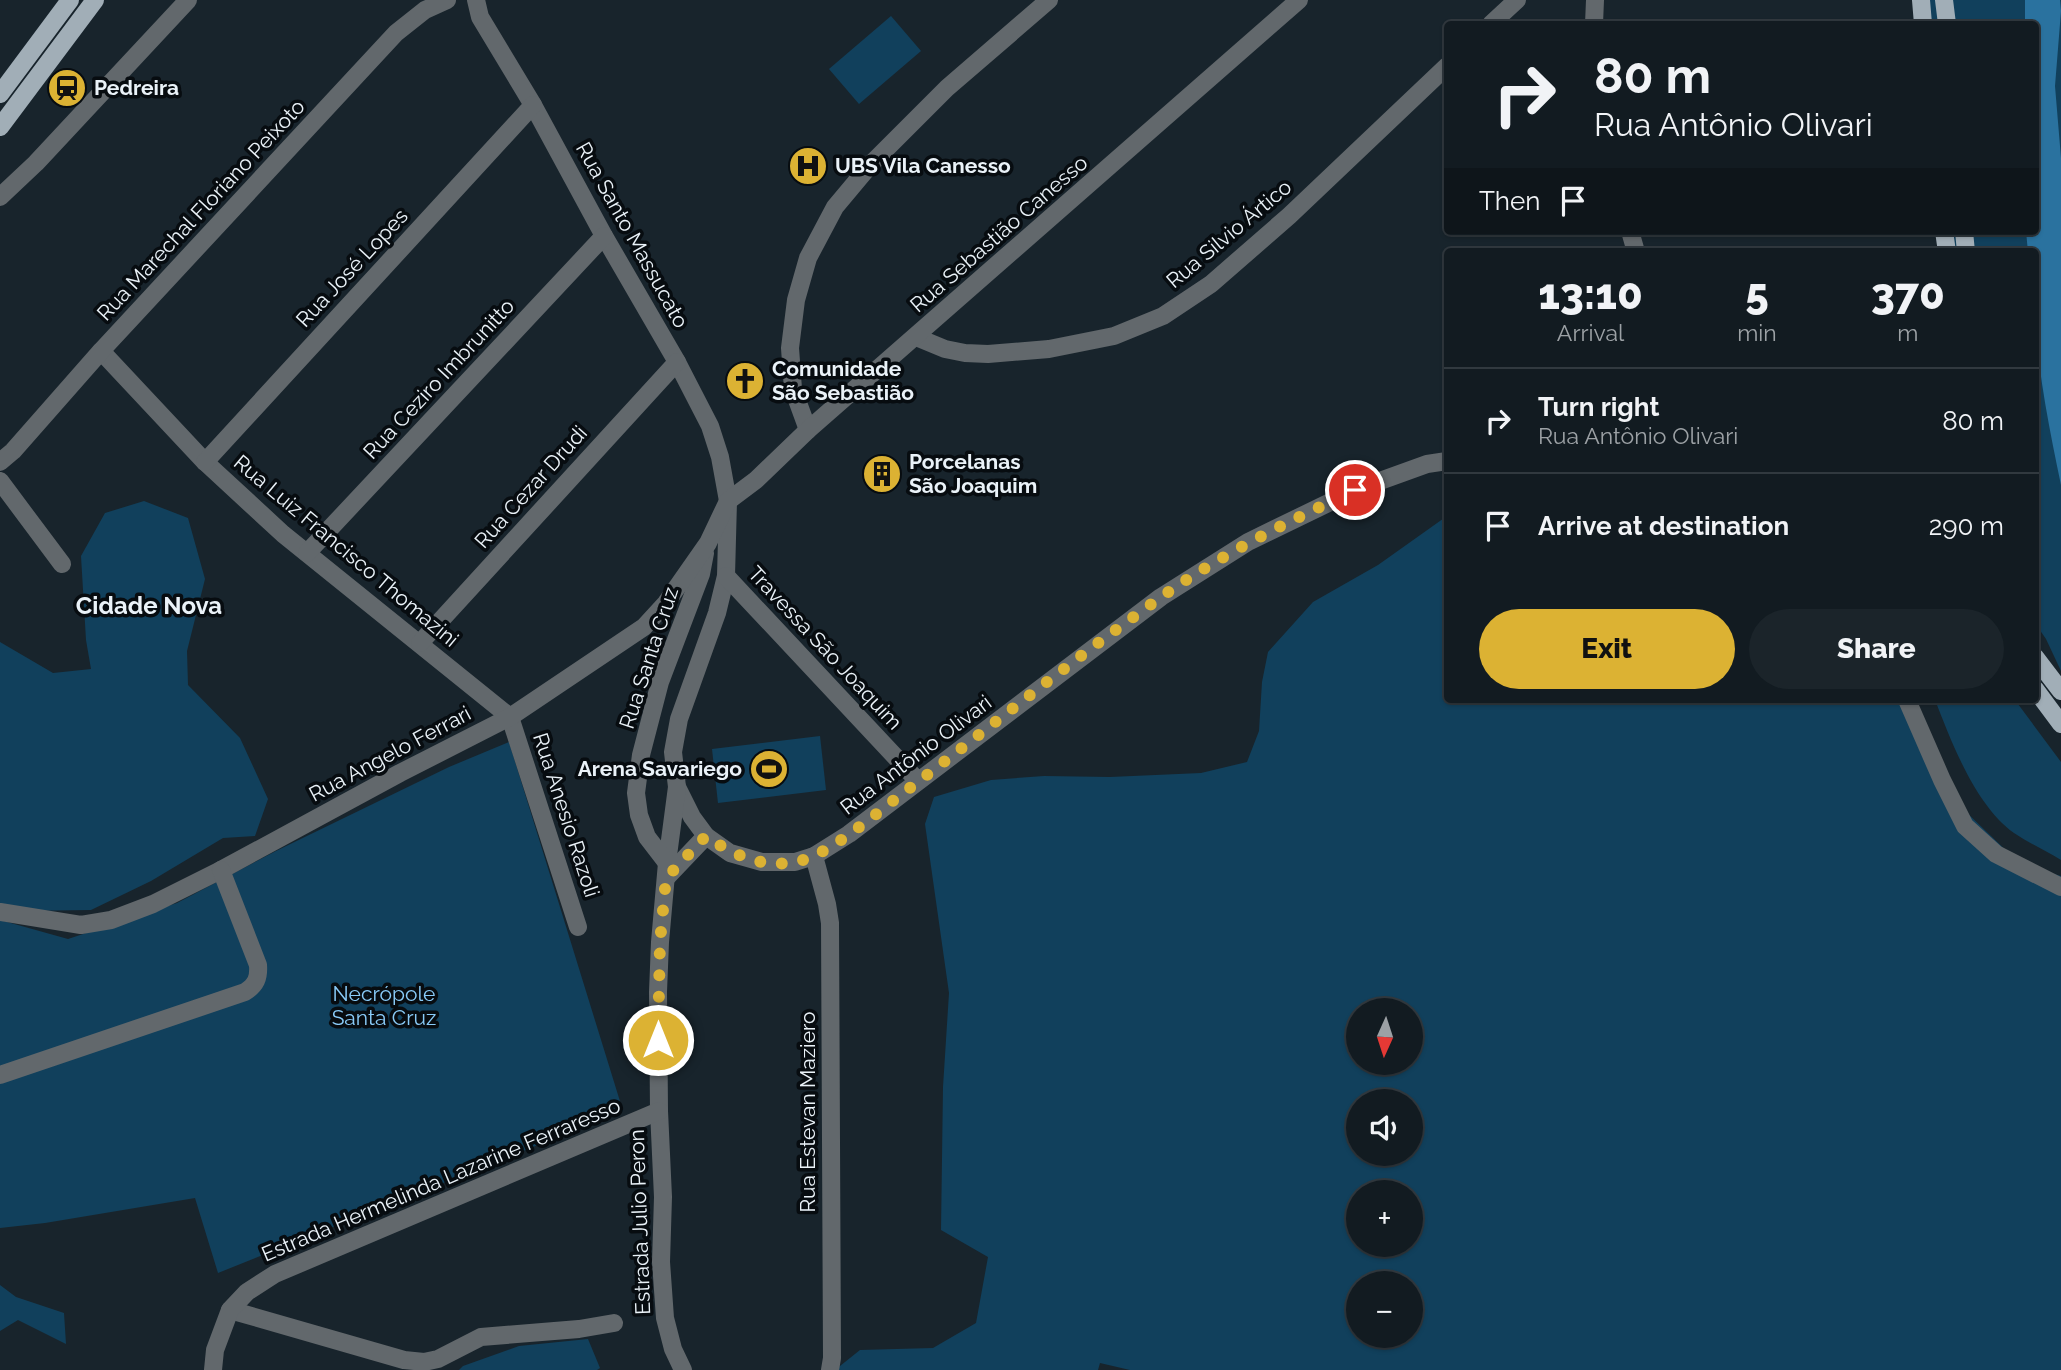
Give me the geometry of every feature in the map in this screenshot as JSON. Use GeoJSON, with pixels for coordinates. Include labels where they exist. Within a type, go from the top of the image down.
{"type":"FeatureCollection","features":[{"type":"Feature","properties":{"kind":"main road"},"geometry":{"type":"LineString","coordinates":[[0,94],[70,0]]}},
{"type":"Feature","properties":{"kind":"main road"},"geometry":{"type":"LineString","coordinates":[[0,127],[95,0]]}},
{"type":"Feature","properties":{"kind":"main road"},"geometry":{"type":"LineString","coordinates":[[1921,0],[1923,21]]}},
{"type":"Feature","properties":{"kind":"main road"},"geometry":{"type":"LineString","coordinates":[[1944,0],[1947,21]]}},
{"type":"Feature","properties":{"kind":"main road"},"geometry":{"type":"LineString","coordinates":[[2039,662],[2061,691]]}},
{"type":"Feature","properties":{"kind":"main road"},"geometry":{"type":"LineString","coordinates":[[2039,694],[2061,724]]}},
{"type":"Feature","properties":{"kind":"street"},"geometry":{"type":"LineString","coordinates":[[0,197],[36,163],[188,0]]}},
{"type":"Feature","properties":{"kind":"street","name":"Rua Marechal Floriano Peixoto"},"geometry":{"type":"LineString","coordinates":[[0,462],[396,33],[425,10],[447,0]]}},
{"type":"Feature","properties":{"kind":"street","name":"Rua Santo Massucato"},"geometry":{"type":"LineString","coordinates":[[476,0],[480,17],[533,105],[710,426],[729,501]]}},
{"type":"Feature","properties":{"kind":"street"},"geometry":{"type":"LineString","coordinates":[[808,430],[793,389],[791,336],[796,300],[808,258],[835,207],[871,164],[947,88],[1049,0]]}},
{"type":"Feature","properties":{"kind":"street","name":"Rua Sebastião Canesso"},"geometry":{"type":"LineString","coordinates":[[729,501],[1299,0]]}},
{"type":"Feature","properties":{"kind":"street"},"geometry":{"type":"LineString","coordinates":[[1495,21],[1517,0]]}},
{"type":"Feature","properties":{"kind":"street"},"geometry":{"type":"LineString","coordinates":[[1594,21],[1595,0]]}},
{"type":"Feature","properties":{"kind":"street","name":"Rua Silvio Ártico"},"geometry":{"type":"LineString","coordinates":[[916,337],[965,354],[1049,349],[1114,336],[1163,316],[1211,284],[1289,216],[1444,69]]}},
{"type":"Feature","properties":{"kind":"street","name":"Rua José Lopes"},"geometry":{"type":"LineString","coordinates":[[205,462],[533,105]]}},
{"type":"Feature","properties":{"kind":"street","name":"Rua Ceziro Imbrunitto"},"geometry":{"type":"LineString","coordinates":[[307,553],[604,236]]}},
{"type":"Feature","properties":{"kind":"street","name":"Rua Luiz Francisco Thomazini"},"geometry":{"type":"LineString","coordinates":[[102,351],[205,462],[284,534],[510,717]]}},
{"type":"Feature","properties":{"kind":"street","name":"Rua Cezar Drudi"},"geometry":{"type":"LineString","coordinates":[[420,643],[677,362]]}},
{"type":"Feature","properties":{"kind":"street","name":"Rua Antônio Olivari"},"geometry":{"type":"LineString","coordinates":[[729,501],[726,576],[717,613],[679,719],[673,752],[677,788],[692,817],[706,836],[730,853],[761,862],[795,862],[814,856],[849,834],[1161,597],[1248,542],[1355,490],[1427,464],[1444,461]]}},
{"type":"Feature","properties":{"kind":"street"},"geometry":{"type":"LineString","coordinates":[[0,481],[62,564]]}},
{"type":"Feature","properties":{"kind":"street","name":"Rua Angelo Ferrari"},"geometry":{"type":"LineString","coordinates":[[0,912],[80,925],[111,920],[153,904],[510,717],[645,627],[666,603],[708,543],[729,501]]}},
{"type":"Feature","properties":{"kind":"street","name":"Rua Santa Cruz"},"geometry":{"type":"LineString","coordinates":[[666,871],[647,837],[639,815],[636,793],[641,755],[660,682],[701,574],[708,543]]}},
{"type":"Feature","properties":{"kind":"street","name":"Travessa São Joaquim"},"geometry":{"type":"LineString","coordinates":[[726,576],[918,781]]}},
{"type":"Feature","properties":{"kind":"street"},"geometry":{"type":"LineString","coordinates":[[1908,703],[1965,826],[1996,854],[2061,887]]}},
{"type":"Feature","properties":{"kind":"street","name":"Rua Anesio Razoli"},"geometry":{"type":"LineString","coordinates":[[510,717],[578,927]]}},
{"type":"Feature","properties":{"kind":"street","name":"Estrada Julio Peron"},"geometry":{"type":"LineString","coordinates":[[677,788],[666,871],[658,992],[659,1111],[663,1197],[661,1262],[665,1318],[683,1370]]}},
{"type":"Feature","properties":{"kind":"street"},"geometry":{"type":"LineString","coordinates":[[666,871],[706,836]]}},
{"type":"Feature","properties":{"kind":"street","name":"Rua Estevan Maziero"},"geometry":{"type":"LineString","coordinates":[[814,856],[830,923],[830,1370]]}},
{"type":"Feature","properties":{"kind":"street"},"geometry":{"type":"LineString","coordinates":[[0,1074],[245,992],[254,986],[258,965],[221,870]]}},
{"type":"Feature","properties":{"kind":"street","name":"Estrada Hermelinda Lazarine Ferraresso"},"geometry":{"type":"LineString","coordinates":[[212,1370],[215,1350],[230,1310],[247,1292],[275,1274],[659,1111]]}},
{"type":"Feature","properties":{"kind":"street"},"geometry":{"type":"LineString","coordinates":[[230,1310],[404,1360],[424,1362],[438,1359],[481,1337],[579,1329],[614,1323]]}},
{"type":"Feature","properties":{"kind":"green space"},"geometry":{"type":"Polygon","coordinates":[[[1926,0],[2061,0],[2061,671],[2039,629],[2039,248],[1953,248],[1951,235],[2039,235],[2039,21],[1929,21],[1926,0]]]}},
{"type":"Feature","properties":{"kind":"green space"},"geometry":{"type":"Polygon","coordinates":[[[891,16],[921,51],[859,104],[829,69],[891,16]]]}},
{"type":"Feature","properties":{"kind":"green space"},"geometry":{"type":"Polygon","coordinates":[[[144,501],[188,518],[205,579],[187,651],[188,685],[240,738],[268,799],[255,836],[223,838],[151,881],[91,910],[15,911],[0,906],[0,642],[53,673],[91,669],[86,640],[81,556],[105,513],[144,501]]]}},
{"type":"Feature","properties":{"kind":"green space"},"geometry":{"type":"Polygon","coordinates":[[[1444,518],[1444,703],[1910,703],[1962,808],[2021,865],[2061,876],[2061,1370],[1130,1370],[1100,1363],[1098,1370],[835,1370],[860,1350],[933,1348],[976,1323],[988,1257],[941,1230],[943,1087],[949,993],[925,824],[934,797],[991,780],[1044,776],[1110,777],[1201,773],[1247,762],[1259,731],[1262,682],[1268,652],[1313,602],[1378,565],[1444,518]]]}},
{"type":"Feature","properties":{"kind":"green space"},"geometry":{"type":"Polygon","coordinates":[[[1936,703],[2017,703],[2061,762],[2061,860],[2014,833],[2000,821],[1976,790],[1936,703]]]}},
{"type":"Feature","properties":{"kind":"green space","name":"Arena Savariego"},"geometry":{"type":"Polygon","coordinates":[[[820,736],[826,790],[718,803],[712,749],[820,736]]]}},
{"type":"Feature","properties":{"kind":"green space","name":"Necrópole Santa Cruz"},"geometry":{"type":"Polygon","coordinates":[[[509,742],[623,1111],[218,1273],[195,1198],[0,1228],[0,920],[68,939],[177,903],[276,851],[449,767],[509,742]]]}},
{"type":"Feature","properties":{"kind":"green space"},"geometry":{"type":"Polygon","coordinates":[[[0,1285],[16,1297],[64,1313],[66,1344],[18,1320],[0,1331],[0,1285]]]}},
{"type":"Feature","properties":{"kind":"green space"},"geometry":{"type":"Polygon","coordinates":[[[588,1339],[600,1368],[597,1370],[459,1370],[463,1366],[519,1346],[588,1339]]]}},
{"type":"Feature","properties":{"kind":"shaded area"},"geometry":{"type":"Polygon","coordinates":[[[2025,0],[2060,0],[2055,86],[2061,158],[2061,485],[2039,358],[2039,248],[2028,248],[2026,235],[2039,235],[2039,21],[2025,21],[2025,0]]]}},
{"type":"Feature","properties":{"kind":"place","name":"Pedreira"},"geometry":{"type":"Point","coordinates":[67,88]}},
{"type":"Feature","properties":{"kind":"place","name":"UBS Vila Canesso"},"geometry":{"type":"Point","coordinates":[808,166]}},
{"type":"Feature","properties":{"kind":"place","name":"Comunidade São Sebastião"},"geometry":{"type":"Point","coordinates":[745,381]}},
{"type":"Feature","properties":{"kind":"place","name":"Porcelanas São Joaquim"},"geometry":{"type":"Point","coordinates":[882,474]}},
{"type":"Feature","properties":{"kind":"place","name":"Arena Savariego"},"geometry":{"type":"Point","coordinates":[769,769]}},
{"type":"Feature","properties":{"kind":"district","name":"Cidade Nova"},"geometry":{"type":"Point","coordinates":[149,606]}},
{"type":"Feature","properties":{"kind":"route"},"geometry":{"type":"LineString","coordinates":[[658,1040],[660,942],[666,878],[706,836],[730,853],[761,862],[795,862],[814,856],[849,834],[1161,597],[1248,542],[1355,490]]}}]}
